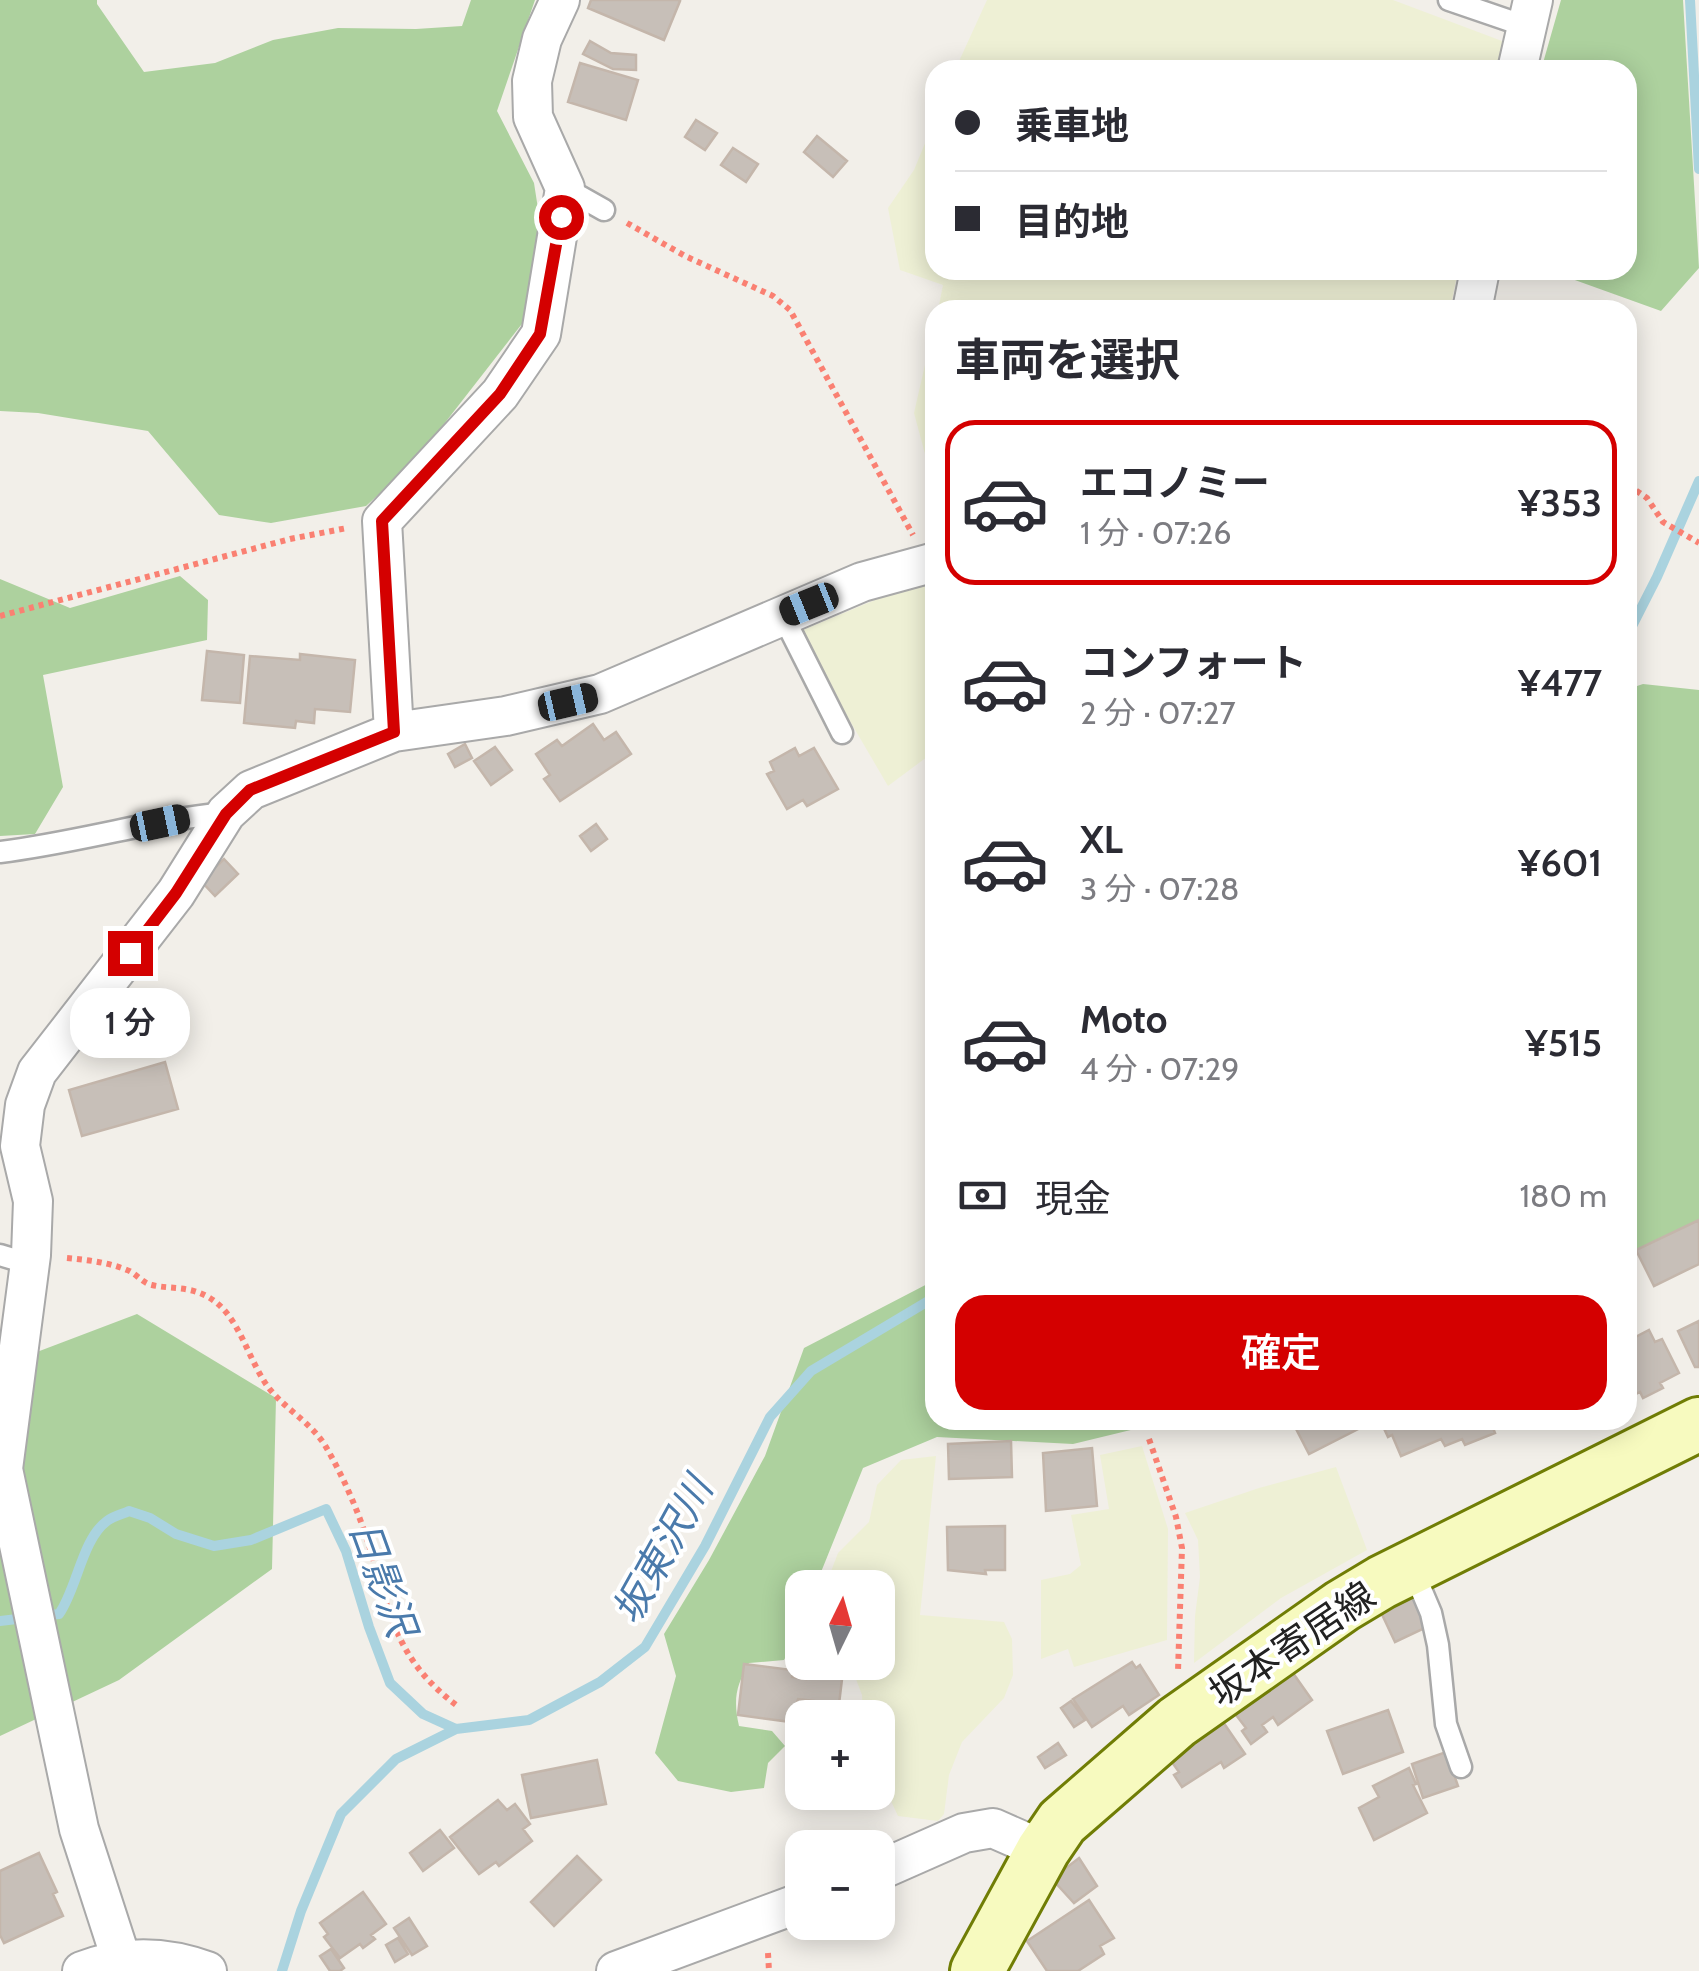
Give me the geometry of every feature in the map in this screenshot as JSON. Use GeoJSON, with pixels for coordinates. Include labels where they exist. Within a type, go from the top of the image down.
{"type":"FeatureCollection","features":[{"type":"Feature","properties":{"kind":"main road","name":"坂本寄居線"},"geometry":{"type":"LineString","coordinates":[[978,1971],[1042,1850],[1062,1822],[1177,1722],[1342,1606],[1699,1424]]}},
{"type":"Feature","properties":{"kind":"street"},"geometry":{"type":"LineString","coordinates":[[394,732],[382,521],[500,394],[540,334],[565,188],[532,118],[532,81],[542,39],[560,0]]}},
{"type":"Feature","properties":{"kind":"street"},"geometry":{"type":"LineString","coordinates":[[1518,60],[1529,13]]}},
{"type":"Feature","properties":{"kind":"street"},"geometry":{"type":"LineString","coordinates":[[123,1966],[79,1829],[4,1469],[20,1258],[33,1201],[20,1146],[25,1104],[37,1072],[176,893],[226,814],[250,790],[394,732],[506,716],[600,694],[782,614],[862,582],[925,564]]}},
{"type":"Feature","properties":{"kind":"street"},"geometry":{"type":"LineString","coordinates":[[895,1863],[964,1833],[993,1828],[1042,1850]]}},
{"type":"Feature","properties":{"kind":"street"},"geometry":{"type":"LineString","coordinates":[[616,1971],[785,1908]]}},
{"type":"Feature","properties":{"kind":"street"},"geometry":{"type":"LineString","coordinates":[[82,1971],[164,1959],[207,1971]]}},
{"type":"Feature","properties":{"kind":"lane"},"geometry":{"type":"LineString","coordinates":[[1449,0],[1529,13]]}},
{"type":"Feature","properties":{"kind":"lane"},"geometry":{"type":"LineString","coordinates":[[565,188],[604,210]]}},
{"type":"Feature","properties":{"kind":"lane"},"geometry":{"type":"LineString","coordinates":[[782,614],[842,733]]}},
{"type":"Feature","properties":{"kind":"lane"},"geometry":{"type":"LineString","coordinates":[[0,852],[57,846],[194,816],[226,814]]}},
{"type":"Feature","properties":{"kind":"lane"},"geometry":{"type":"LineString","coordinates":[[1412,1568],[1432,1613],[1446,1724],[1461,1767]]}},
{"type":"Feature","properties":{"kind":"path"},"geometry":{"type":"LineString","coordinates":[[604,210],[685,256],[773,296],[790,310],[925,557]]}},
{"type":"Feature","properties":{"kind":"path"},"geometry":{"type":"LineString","coordinates":[[1637,492],[1663,522],[1699,542]]}},
{"type":"Feature","properties":{"kind":"path"},"geometry":{"type":"LineString","coordinates":[[0,616],[290,539],[382,521]]}},
{"type":"Feature","properties":{"kind":"path"},"geometry":{"type":"LineString","coordinates":[[20,1258],[95,1260],[130,1270],[149,1285],[194,1290],[217,1302],[231,1317],[266,1385],[324,1442],[348,1490],[382,1597],[403,1648],[442,1696],[459,1708]]}},
{"type":"Feature","properties":{"kind":"path"},"geometry":{"type":"LineString","coordinates":[[1149,1439],[1176,1517],[1182,1548],[1177,1722]]}},
{"type":"Feature","properties":{"kind":"green space"},"geometry":{"type":"Polygon","coordinates":[[[0,0],[97,0],[144,72],[215,63],[273,40],[338,28],[462,26],[471,0],[535,0],[497,111],[534,183],[543,241],[525,320],[416,460],[366,506],[271,523],[219,515],[148,431],[38,413],[0,411],[0,0]]]}},
{"type":"Feature","properties":{"kind":"green space"},"geometry":{"type":"Polygon","coordinates":[[[987,0],[1393,0],[1510,44],[1506,60],[960,60],[987,0]]]}},
{"type":"Feature","properties":{"kind":"green space"},"geometry":{"type":"Polygon","coordinates":[[[1561,0],[1683,0],[1699,268],[1661,311],[1575,280],[1637,280],[1637,60],[1544,60],[1561,0]]]}},
{"type":"Feature","properties":{"kind":"green space"},"geometry":{"type":"Polygon","coordinates":[[[925,143],[925,279],[900,270],[888,208],[914,170],[925,143]]]}},
{"type":"Feature","properties":{"kind":"green space"},"geometry":{"type":"Polygon","coordinates":[[[929,280],[1456,280],[1452,300],[940,300],[943,285],[929,280]]]}},
{"type":"Feature","properties":{"kind":"green space"},"geometry":{"type":"Polygon","coordinates":[[[925,365],[925,454],[914,413],[925,365]]]}},
{"type":"Feature","properties":{"kind":"green space"},"geometry":{"type":"Polygon","coordinates":[[[180,576],[208,600],[207,640],[43,675],[63,787],[35,834],[0,836],[0,579],[70,608],[180,576]]]}},
{"type":"Feature","properties":{"kind":"green space"},"geometry":{"type":"Polygon","coordinates":[[[925,582],[925,758],[888,786],[798,632],[925,582]]]}},
{"type":"Feature","properties":{"kind":"green space"},"geometry":{"type":"Polygon","coordinates":[[[1637,686],[1699,690],[1699,1233],[1637,1251],[1637,686]]]}},
{"type":"Feature","properties":{"kind":"green space"},"geometry":{"type":"Polygon","coordinates":[[[925,1285],[925,1430],[1131,1430],[1073,1444],[937,1437],[863,1468],[822,1570],[785,1570],[785,1658],[749,1663],[739,1686],[736,1708],[739,1726],[772,1731],[785,1746],[768,1763],[764,1788],[731,1792],[678,1781],[655,1753],[676,1676],[664,1634],[765,1456],[804,1348],[925,1285]]]}},
{"type":"Feature","properties":{"kind":"green space"},"geometry":{"type":"Polygon","coordinates":[[[137,1314],[276,1398],[272,1569],[119,1680],[0,1736],[0,1366],[137,1314]]]}},
{"type":"Feature","properties":{"kind":"green space"},"geometry":{"type":"Polygon","coordinates":[[[1142,1446],[1168,1529],[1167,1640],[1074,1667],[1068,1649],[1041,1659],[1041,1580],[1070,1574],[1081,1565],[1071,1515],[1109,1509],[1100,1455],[1142,1446]]]}},
{"type":"Feature","properties":{"kind":"green space"},"geometry":{"type":"Polygon","coordinates":[[[936,1456],[920,1615],[1004,1622],[1012,1639],[1013,1675],[1004,1698],[962,1742],[949,1775],[944,1814],[938,1821],[898,1816],[895,1700],[862,1700],[856,1680],[895,1680],[895,1570],[832,1570],[838,1553],[869,1522],[877,1485],[901,1460],[936,1456]]]}},
{"type":"Feature","properties":{"kind":"green space"},"geometry":{"type":"Polygon","coordinates":[[[1336,1467],[1367,1550],[1281,1598],[1194,1663],[1200,1577],[1198,1540],[1185,1513],[1336,1467]]]}},
{"type":"Feature","properties":{"kind":"building"},"geometry":{"type":"Polygon","coordinates":[[[591,0],[680,1],[664,40],[588,8],[591,0]]]}},
{"type":"Feature","properties":{"kind":"building"},"geometry":{"type":"Polygon","coordinates":[[[590,41],[611,53],[636,55],[636,70],[613,69],[583,54],[590,41]]]}},
{"type":"Feature","properties":{"kind":"building"},"geometry":{"type":"Polygon","coordinates":[[[580,63],[638,80],[626,120],[568,102],[580,63]]]}},
{"type":"Feature","properties":{"kind":"building"},"geometry":{"type":"Polygon","coordinates":[[[696,120],[717,133],[705,150],[685,137],[696,120]]]}},
{"type":"Feature","properties":{"kind":"building"},"geometry":{"type":"Polygon","coordinates":[[[817,136],[847,161],[833,177],[804,152],[817,136]]]}},
{"type":"Feature","properties":{"kind":"building"},"geometry":{"type":"Polygon","coordinates":[[[733,148],[758,164],[746,182],[721,165],[733,148]]]}},
{"type":"Feature","properties":{"kind":"building"},"geometry":{"type":"Polygon","coordinates":[[[207,651],[244,655],[240,703],[202,700],[207,651]]]}},
{"type":"Feature","properties":{"kind":"building"},"geometry":{"type":"Polygon","coordinates":[[[300,654],[355,660],[350,712],[315,709],[314,723],[296,721],[295,728],[244,723],[250,656],[300,660],[300,654]]]}},
{"type":"Feature","properties":{"kind":"building"},"geometry":{"type":"Polygon","coordinates":[[[593,724],[604,740],[616,732],[631,754],[560,801],[544,779],[550,775],[536,754],[557,740],[562,746],[593,724]]]}},
{"type":"Feature","properties":{"kind":"building"},"geometry":{"type":"Polygon","coordinates":[[[465,744],[472,758],[455,767],[448,754],[465,744]]]}},
{"type":"Feature","properties":{"kind":"building"},"geometry":{"type":"Polygon","coordinates":[[[495,747],[512,770],[491,785],[474,761],[495,747]]]}},
{"type":"Feature","properties":{"kind":"building"},"geometry":{"type":"Polygon","coordinates":[[[795,748],[799,756],[814,748],[838,789],[807,806],[803,800],[787,809],[767,774],[774,771],[770,762],[795,748]]]}},
{"type":"Feature","properties":{"kind":"building"},"geometry":{"type":"Polygon","coordinates":[[[596,824],[607,839],[591,851],[580,836],[596,824]]]}},
{"type":"Feature","properties":{"kind":"building"},"geometry":{"type":"Polygon","coordinates":[[[224,859],[238,874],[215,896],[201,881],[224,859]]]}},
{"type":"Feature","properties":{"kind":"building"},"geometry":{"type":"Polygon","coordinates":[[[165,1062],[178,1109],[82,1136],[69,1090],[165,1062]]]}},
{"type":"Feature","properties":{"kind":"building"},"geometry":{"type":"Polygon","coordinates":[[[1699,1220],[1699,1264],[1654,1286],[1637,1250],[1699,1220]]]}},
{"type":"Feature","properties":{"kind":"building"},"geometry":{"type":"Polygon","coordinates":[[[1699,1321],[1699,1367],[1695,1367],[1678,1331],[1699,1321]]]}},
{"type":"Feature","properties":{"kind":"building"},"geometry":{"type":"Polygon","coordinates":[[[1649,1330],[1655,1342],[1662,1339],[1679,1373],[1660,1383],[1663,1388],[1643,1398],[1637,1394],[1637,1336],[1649,1330]]]}},
{"type":"Feature","properties":{"kind":"building"},"geometry":{"type":"Polygon","coordinates":[[[1297,1430],[1356,1430],[1309,1454],[1297,1430]]]}},
{"type":"Feature","properties":{"kind":"building"},"geometry":{"type":"Polygon","coordinates":[[[1385,1430],[1495,1433],[1465,1445],[1462,1439],[1445,1446],[1441,1439],[1401,1456],[1392,1435],[1388,1437],[1385,1430]]]}},
{"type":"Feature","properties":{"kind":"building"},"geometry":{"type":"Polygon","coordinates":[[[1011,1441],[1012,1477],[949,1479],[948,1444],[1011,1441]]]}},
{"type":"Feature","properties":{"kind":"building"},"geometry":{"type":"Polygon","coordinates":[[[1092,1448],[1097,1506],[1046,1511],[1043,1453],[1092,1448]]]}},
{"type":"Feature","properties":{"kind":"building"},"geometry":{"type":"Polygon","coordinates":[[[1005,1526],[1005,1570],[985,1570],[986,1574],[948,1570],[947,1527],[1005,1526]]]}},
{"type":"Feature","properties":{"kind":"building"},"geometry":{"type":"Polygon","coordinates":[[[1411,1593],[1427,1627],[1395,1642],[1379,1608],[1411,1593]]]}},
{"type":"Feature","properties":{"kind":"building"},"geometry":{"type":"Polygon","coordinates":[[[1132,1662],[1136,1668],[1140,1665],[1159,1695],[1129,1715],[1123,1706],[1092,1727],[1073,1699],[1132,1662]]]}},
{"type":"Feature","properties":{"kind":"building"},"geometry":{"type":"Polygon","coordinates":[[[744,1664],[785,1669],[785,1680],[842,1680],[839,1700],[785,1700],[785,1721],[738,1715],[744,1664]]]}},
{"type":"Feature","properties":{"kind":"building"},"geometry":{"type":"Polygon","coordinates":[[[1288,1666],[1312,1700],[1278,1725],[1273,1717],[1262,1725],[1267,1732],[1251,1744],[1242,1731],[1246,1728],[1233,1711],[1288,1666]]]}},
{"type":"Feature","properties":{"kind":"building"},"geometry":{"type":"Polygon","coordinates":[[[1071,1701],[1085,1720],[1074,1727],[1061,1708],[1071,1701]]]}},
{"type":"Feature","properties":{"kind":"building"},"geometry":{"type":"Polygon","coordinates":[[[1388,1710],[1403,1752],[1343,1774],[1327,1731],[1388,1710]]]}},
{"type":"Feature","properties":{"kind":"building"},"geometry":{"type":"Polygon","coordinates":[[[1221,1719],[1245,1754],[1224,1768],[1221,1762],[1182,1787],[1174,1775],[1179,1772],[1167,1755],[1221,1719]]]}},
{"type":"Feature","properties":{"kind":"building"},"geometry":{"type":"Polygon","coordinates":[[[1058,1743],[1066,1755],[1045,1768],[1038,1757],[1058,1743]]]}},
{"type":"Feature","properties":{"kind":"building"},"geometry":{"type":"Polygon","coordinates":[[[1446,1752],[1458,1786],[1423,1798],[1412,1764],[1446,1752]]]}},
{"type":"Feature","properties":{"kind":"building"},"geometry":{"type":"Polygon","coordinates":[[[597,1760],[606,1804],[531,1818],[522,1775],[597,1760]]]}},
{"type":"Feature","properties":{"kind":"building"},"geometry":{"type":"Polygon","coordinates":[[[1409,1768],[1427,1813],[1374,1840],[1359,1808],[1379,1797],[1373,1786],[1409,1768]]]}},
{"type":"Feature","properties":{"kind":"building"},"geometry":{"type":"Polygon","coordinates":[[[498,1800],[507,1810],[515,1804],[530,1824],[523,1829],[532,1841],[499,1866],[496,1862],[479,1874],[450,1837],[498,1800]]]}},
{"type":"Feature","properties":{"kind":"building"},"geometry":{"type":"Polygon","coordinates":[[[440,1830],[454,1848],[423,1871],[410,1853],[440,1830]]]}},
{"type":"Feature","properties":{"kind":"building"},"geometry":{"type":"Polygon","coordinates":[[[39,1853],[63,1916],[4,1943],[0,1935],[0,1871],[39,1853]]]}},
{"type":"Feature","properties":{"kind":"building"},"geometry":{"type":"Polygon","coordinates":[[[577,1856],[601,1880],[554,1926],[531,1902],[577,1856]]]}},
{"type":"Feature","properties":{"kind":"building"},"geometry":{"type":"Polygon","coordinates":[[[1079,1858],[1097,1886],[1074,1903],[1052,1879],[1079,1858]]]}},
{"type":"Feature","properties":{"kind":"building"},"geometry":{"type":"Polygon","coordinates":[[[363,1892],[386,1924],[371,1935],[375,1939],[363,1948],[360,1944],[340,1958],[324,1937],[328,1934],[320,1923],[363,1892]]]}},
{"type":"Feature","properties":{"kind":"building"},"geometry":{"type":"Polygon","coordinates":[[[1089,1900],[1114,1938],[1100,1946],[1104,1954],[1078,1971],[1047,1971],[1027,1941],[1089,1900]]]}},
{"type":"Feature","properties":{"kind":"building"},"geometry":{"type":"Polygon","coordinates":[[[409,1918],[427,1946],[412,1955],[394,1928],[409,1918]]]}},
{"type":"Feature","properties":{"kind":"building"},"geometry":{"type":"Polygon","coordinates":[[[398,1938],[408,1954],[395,1962],[386,1945],[398,1938]]]}},
{"type":"Feature","properties":{"kind":"building"},"geometry":{"type":"Polygon","coordinates":[[[331,1949],[344,1968],[340,1971],[330,1971],[320,1956],[331,1949]]]}},
{"type":"Feature","properties":{"kind":"waterway","name":"坂東沢川"},"geometry":{"type":"LineString","coordinates":[[1690,0],[1699,169]]}},
{"type":"Feature","properties":{"kind":"waterway","name":"坂東沢川"},"geometry":{"type":"LineString","coordinates":[[1637,616],[1699,481]]}},
{"type":"Feature","properties":{"kind":"waterway","name":"坂東沢川"},"geometry":{"type":"LineString","coordinates":[[282,1971],[301,1911],[341,1814],[396,1759],[456,1729],[529,1720],[600,1682],[645,1647],[705,1546],[770,1417],[811,1371],[925,1303]]}},
{"type":"Feature","properties":{"kind":"waterway","name":"日影沢"},"geometry":{"type":"LineString","coordinates":[[0,1621],[59,1614],[98,1529],[109,1519],[129,1511],[176,1534],[214,1546],[251,1540],[326,1509],[346,1551],[390,1683],[423,1714],[456,1729]]}},
{"type":"Feature","properties":{"kind":"route"},"geometry":{"type":"LineString","coordinates":[[130,953],[176,893],[226,814],[250,790],[394,732],[382,521],[500,394],[540,334],[561,217]]}}]}
